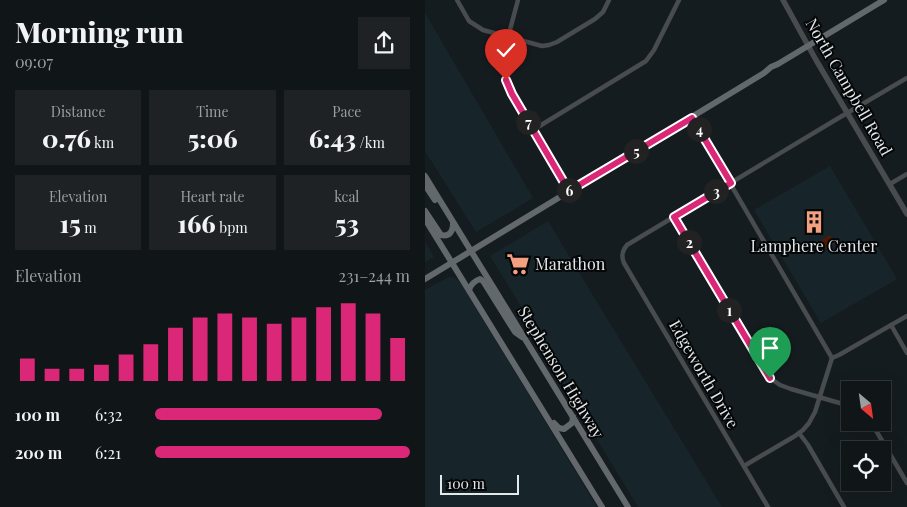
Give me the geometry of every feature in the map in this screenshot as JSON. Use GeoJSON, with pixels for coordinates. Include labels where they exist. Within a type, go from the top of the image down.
{"type":"FeatureCollection","features":[{"type":"Feature","properties":{"kind":"main road"},"geometry":{"type":"LineString","coordinates":[[425,279],[884,0]]}},
{"type":"Feature","properties":{"kind":"main road"},"geometry":{"type":"LineString","coordinates":[[425,176],[442,204]]}},
{"type":"Feature","properties":{"kind":"main road"},"geometry":{"type":"LineString","coordinates":[[425,185],[434,199],[442,204]]}},
{"type":"Feature","properties":{"kind":"main road","name":"Stephenson Highway"},"geometry":{"type":"LineString","coordinates":[[442,204],[628,507]]}},
{"type":"Feature","properties":{"kind":"main road"},"geometry":{"type":"LineString","coordinates":[[425,211],[441,235],[445,236],[453,230],[453,222]]}},
{"type":"Feature","properties":{"kind":"main road"},"geometry":{"type":"LineString","coordinates":[[425,219],[601,507]]}},
{"type":"Feature","properties":{"kind":"main road"},"geometry":{"type":"LineString","coordinates":[[469,290],[473,282],[480,279],[483,281],[515,332],[525,339]]}},
{"type":"Feature","properties":{"kind":"main road"},"geometry":{"type":"LineString","coordinates":[[501,343],[513,355],[556,426],[562,429],[567,428],[572,423],[573,417]]}},
{"type":"Feature","properties":{"kind":"street"},"geometry":{"type":"LineString","coordinates":[[457,0],[475,26],[538,46],[549,45],[562,39],[595,19],[603,12],[609,0]]}},
{"type":"Feature","properties":{"kind":"street"},"geometry":{"type":"LineString","coordinates":[[518,0],[504,52],[504,72],[512,94],[569,191]]}},
{"type":"Feature","properties":{"kind":"street"},"geometry":{"type":"LineString","coordinates":[[533,130],[646,61],[654,50],[679,0]]}},
{"type":"Feature","properties":{"kind":"street","name":"North Campbell Road"},"geometry":{"type":"LineString","coordinates":[[783,0],[907,214]]}},
{"type":"Feature","properties":{"kind":"street"},"geometry":{"type":"LineString","coordinates":[[841,403],[780,385],[768,376],[674,217],[907,78]]}},
{"type":"Feature","properties":{"kind":"street"},"geometry":{"type":"LineString","coordinates":[[692,118],[832,358]]}},
{"type":"Feature","properties":{"kind":"street"},"geometry":{"type":"LineString","coordinates":[[890,184],[907,174]]}},
{"type":"Feature","properties":{"kind":"street","name":"Edgeworth Drive"},"geometry":{"type":"LineString","coordinates":[[674,217],[627,245],[622,254],[625,263],[768,507]]}},
{"type":"Feature","properties":{"kind":"street"},"geometry":{"type":"LineString","coordinates":[[744,466],[806,427],[813,417],[832,358],[907,316]]}},
{"type":"Feature","properties":{"kind":"street"},"geometry":{"type":"LineString","coordinates":[[891,325],[907,353]]}},
{"type":"Feature","properties":{"kind":"street"},"geometry":{"type":"LineString","coordinates":[[876,431],[907,483]]}},
{"type":"Feature","properties":{"kind":"street"},"geometry":{"type":"LineString","coordinates":[[799,433],[844,507]]}},
{"type":"Feature","properties":{"kind":"shaded area"},"geometry":{"type":"Polygon","coordinates":[[[425,13],[533,198],[476,232],[425,151],[425,13]]]}},
{"type":"Feature","properties":{"kind":"shaded area"},"geometry":{"type":"Polygon","coordinates":[[[830,166],[897,279],[821,323],[754,210],[830,166]]]}},
{"type":"Feature","properties":{"kind":"shaded area"},"geometry":{"type":"Polygon","coordinates":[[[548,221],[722,507],[638,507],[558,375],[546,347],[490,256],[548,221]]]}},
{"type":"Feature","properties":{"kind":"shaded area"},"geometry":{"type":"Polygon","coordinates":[[[425,242],[434,257],[425,262],[425,242]]]}},
{"type":"Feature","properties":{"kind":"shaded area"},"geometry":{"type":"Polygon","coordinates":[[[449,277],[454,277],[462,285],[597,507],[425,507],[425,290],[449,277]]]}},
{"type":"Feature","properties":{"kind":"green space"},"geometry":{"type":"Polygon","coordinates":[[[830,235],[835,243],[821,251],[817,243],[830,235]]]}},
{"type":"Feature","properties":{"kind":"place","name":"Lamphere Center"},"geometry":{"type":"Point","coordinates":[814,222]}},
{"type":"Feature","properties":{"kind":"place","name":"Marathon"},"geometry":{"type":"Point","coordinates":[518,264]}},
{"type":"Feature","properties":{"kind":"route"},"geometry":{"type":"LineString","coordinates":[[506,80],[512,94],[569,191],[692,118],[731,183],[674,217],[770,378]]}}]}
